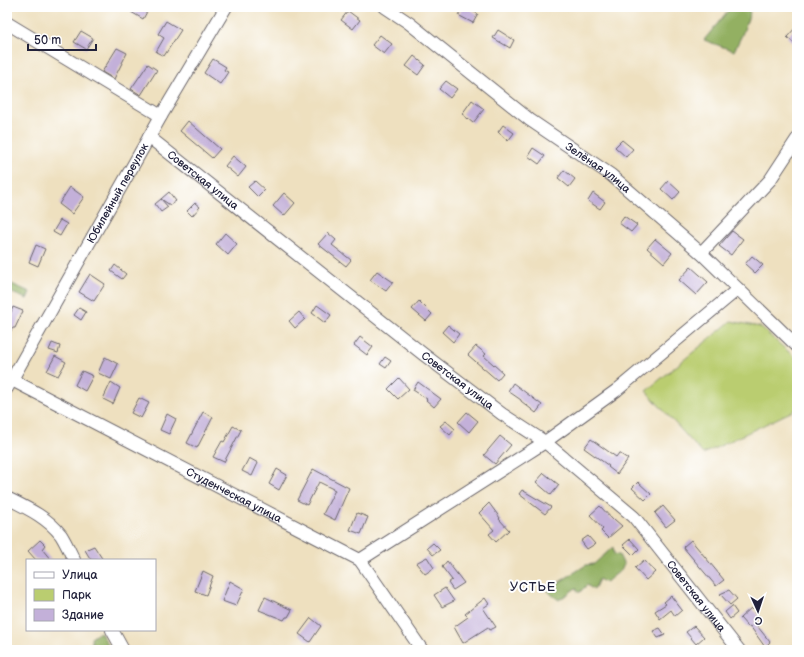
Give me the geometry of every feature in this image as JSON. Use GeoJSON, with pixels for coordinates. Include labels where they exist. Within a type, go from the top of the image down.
{"type":"FeatureCollection","features":[{"type":"Feature","properties":{"kind":"street","name":"Юбилейный переулок"},"geometry":{"type":"LineString","coordinates":[[9,384],[161,116],[226,7]]}},
{"type":"Feature","properties":{"kind":"street","name":"Зелёная улица"},"geometry":{"type":"LineString","coordinates":[[385,7],[409,23],[530,120],[611,175],[701,253],[797,346]]}},
{"type":"Feature","properties":{"kind":"street"},"geometry":{"type":"LineString","coordinates":[[7,23],[161,116]]}},
{"type":"Feature","properties":{"kind":"street","name":"Советская улица"},"geometry":{"type":"LineString","coordinates":[[149,137],[423,354],[502,414],[544,442],[634,517],[739,650]]}},
{"type":"Feature","properties":{"kind":"street"},"geometry":{"type":"LineString","coordinates":[[701,253],[770,180],[797,139]]}},
{"type":"Feature","properties":{"kind":"street"},"geometry":{"type":"LineString","coordinates":[[360,560],[544,442],[617,390],[738,289]]}},
{"type":"Feature","properties":{"kind":"street","name":"Студенческая улица"},"geometry":{"type":"LineString","coordinates":[[9,384],[360,560],[422,650]]}},
{"type":"Feature","properties":{"kind":"street"},"geometry":{"type":"LineString","coordinates":[[7,498],[32,510],[50,523],[62,536],[74,559]]}},
{"type":"Feature","properties":{"kind":"street"},"geometry":{"type":"LineString","coordinates":[[113,631],[123,650]]}},
{"type":"Feature","properties":{"kind":"green space"},"geometry":{"type":"Polygon","coordinates":[[[731,7],[747,7],[750,13],[734,51],[704,40],[731,7]]]}},
{"type":"Feature","properties":{"kind":"green space"},"geometry":{"type":"Polygon","coordinates":[[[7,282],[30,292],[27,299],[7,291],[7,282]]]}},
{"type":"Feature","properties":{"kind":"green space"},"geometry":{"type":"Polygon","coordinates":[[[731,321],[760,327],[797,359],[797,409],[703,454],[646,391],[731,321]]]}},
{"type":"Feature","properties":{"kind":"green space"},"geometry":{"type":"Polygon","coordinates":[[[613,547],[614,554],[619,555],[624,565],[606,583],[599,579],[594,590],[587,585],[579,593],[576,588],[559,600],[547,590],[586,565],[594,564],[613,547]]]}},
{"type":"Feature","properties":{"kind":"green space"},"geometry":{"type":"Polygon","coordinates":[[[100,632],[112,650],[93,650],[91,638],[100,632]]]}},
{"type":"Feature","properties":{"kind":"building"},"geometry":{"type":"Polygon","coordinates":[[[134,7],[143,7],[148,10],[143,19],[131,12],[134,7]]]}},
{"type":"Feature","properties":{"kind":"building"},"geometry":{"type":"Polygon","coordinates":[[[463,7],[466,7],[478,14],[473,23],[458,15],[463,7]]]}},
{"type":"Feature","properties":{"kind":"building"},"geometry":{"type":"Polygon","coordinates":[[[348,11],[360,20],[353,29],[341,20],[348,11]]]}},
{"type":"Feature","properties":{"kind":"building"},"geometry":{"type":"Polygon","coordinates":[[[166,21],[181,30],[164,56],[156,52],[164,38],[158,34],[166,21]]]}},
{"type":"Feature","properties":{"kind":"building"},"geometry":{"type":"Polygon","coordinates":[[[797,26],[797,46],[787,37],[797,26]]]}},
{"type":"Feature","properties":{"kind":"building"},"geometry":{"type":"Polygon","coordinates":[[[498,30],[514,40],[510,48],[493,38],[498,30]]]}},
{"type":"Feature","properties":{"kind":"building"},"geometry":{"type":"Polygon","coordinates":[[[81,31],[93,38],[86,49],[74,42],[81,31]]]}},
{"type":"Feature","properties":{"kind":"building"},"geometry":{"type":"Polygon","coordinates":[[[380,35],[392,44],[384,54],[372,45],[380,35]]]}},
{"type":"Feature","properties":{"kind":"building"},"geometry":{"type":"Polygon","coordinates":[[[117,48],[127,53],[114,79],[102,72],[117,48]]]}},
{"type":"Feature","properties":{"kind":"building"},"geometry":{"type":"Polygon","coordinates":[[[414,56],[425,65],[418,75],[406,66],[414,56]]]}},
{"type":"Feature","properties":{"kind":"building"},"geometry":{"type":"Polygon","coordinates":[[[213,59],[226,67],[224,70],[228,72],[220,84],[204,73],[213,59]]]}},
{"type":"Feature","properties":{"kind":"building"},"geometry":{"type":"Polygon","coordinates":[[[148,64],[157,70],[141,95],[131,89],[148,64]]]}},
{"type":"Feature","properties":{"kind":"building"},"geometry":{"type":"Polygon","coordinates":[[[446,81],[457,89],[450,98],[439,89],[446,81]]]}},
{"type":"Feature","properties":{"kind":"building"},"geometry":{"type":"Polygon","coordinates":[[[472,100],[484,109],[473,123],[462,114],[472,100]]]}},
{"type":"Feature","properties":{"kind":"building"},"geometry":{"type":"Polygon","coordinates":[[[188,121],[220,149],[212,158],[180,131],[188,121]]]}},
{"type":"Feature","properties":{"kind":"building"},"geometry":{"type":"Polygon","coordinates":[[[503,125],[514,133],[508,141],[498,132],[503,125]]]}},
{"type":"Feature","properties":{"kind":"building"},"geometry":{"type":"Polygon","coordinates":[[[622,140],[633,149],[626,157],[615,147],[622,140]]]}},
{"type":"Feature","properties":{"kind":"building"},"geometry":{"type":"Polygon","coordinates":[[[533,148],[545,156],[539,164],[528,156],[533,148]]]}},
{"type":"Feature","properties":{"kind":"building"},"geometry":{"type":"Polygon","coordinates":[[[233,156],[246,167],[238,177],[225,166],[233,156]]]}},
{"type":"Feature","properties":{"kind":"building"},"geometry":{"type":"Polygon","coordinates":[[[564,170],[575,179],[569,187],[558,178],[564,170]]]}},
{"type":"Feature","properties":{"kind":"building"},"geometry":{"type":"Polygon","coordinates":[[[255,181],[265,190],[258,197],[248,187],[255,181]]]}},
{"type":"Feature","properties":{"kind":"building"},"geometry":{"type":"Polygon","coordinates":[[[668,181],[680,192],[673,200],[661,189],[668,181]]]}},
{"type":"Feature","properties":{"kind":"building"},"geometry":{"type":"Polygon","coordinates":[[[70,187],[84,197],[72,214],[59,204],[70,187]]]}},
{"type":"Feature","properties":{"kind":"building"},"geometry":{"type":"Polygon","coordinates":[[[169,192],[176,201],[170,205],[161,199],[169,192]]]}},
{"type":"Feature","properties":{"kind":"building"},"geometry":{"type":"Polygon","coordinates":[[[284,193],[295,203],[284,216],[273,206],[284,193]]]}},
{"type":"Feature","properties":{"kind":"building"},"geometry":{"type":"Polygon","coordinates":[[[593,193],[605,202],[600,209],[588,201],[593,193]]]}},
{"type":"Feature","properties":{"kind":"building"},"geometry":{"type":"Polygon","coordinates":[[[161,199],[168,207],[161,212],[155,204],[161,199]]]}},
{"type":"Feature","properties":{"kind":"building"},"geometry":{"type":"Polygon","coordinates":[[[195,203],[200,207],[192,216],[187,211],[195,203]]]}},
{"type":"Feature","properties":{"kind":"building"},"geometry":{"type":"Polygon","coordinates":[[[624,216],[637,225],[631,232],[619,223],[624,216]]]}},
{"type":"Feature","properties":{"kind":"building"},"geometry":{"type":"Polygon","coordinates":[[[60,220],[67,224],[60,236],[53,232],[60,220]]]}},
{"type":"Feature","properties":{"kind":"building"},"geometry":{"type":"Polygon","coordinates":[[[732,231],[743,239],[731,255],[719,246],[732,231]]]}},
{"type":"Feature","properties":{"kind":"building"},"geometry":{"type":"Polygon","coordinates":[[[225,233],[237,244],[228,255],[216,244],[225,233]]]}},
{"type":"Feature","properties":{"kind":"building"},"geometry":{"type":"Polygon","coordinates":[[[328,233],[336,240],[332,245],[351,260],[346,266],[318,244],[328,233]]]}},
{"type":"Feature","properties":{"kind":"building"},"geometry":{"type":"Polygon","coordinates":[[[655,239],[672,253],[664,263],[647,248],[655,239]]]}},
{"type":"Feature","properties":{"kind":"building"},"geometry":{"type":"Polygon","coordinates":[[[36,245],[45,249],[38,266],[29,262],[36,245]]]}},
{"type":"Feature","properties":{"kind":"building"},"geometry":{"type":"Polygon","coordinates":[[[752,256],[763,265],[755,273],[745,264],[752,256]]]}},
{"type":"Feature","properties":{"kind":"building"},"geometry":{"type":"Polygon","coordinates":[[[115,265],[126,274],[122,279],[111,271],[115,265]]]}},
{"type":"Feature","properties":{"kind":"building"},"geometry":{"type":"Polygon","coordinates":[[[691,267],[708,282],[696,295],[679,280],[691,267]]]}},
{"type":"Feature","properties":{"kind":"building"},"geometry":{"type":"Polygon","coordinates":[[[377,271],[393,282],[386,291],[370,280],[377,271]]]}},
{"type":"Feature","properties":{"kind":"building"},"geometry":{"type":"Polygon","coordinates":[[[90,274],[105,284],[94,301],[79,292],[90,274]]]}},
{"type":"Feature","properties":{"kind":"building"},"geometry":{"type":"Polygon","coordinates":[[[419,301],[432,314],[426,321],[412,309],[419,301]]]}},
{"type":"Feature","properties":{"kind":"building"},"geometry":{"type":"Polygon","coordinates":[[[317,305],[331,315],[325,323],[312,313],[317,305]]]}},
{"type":"Feature","properties":{"kind":"building"},"geometry":{"type":"Polygon","coordinates":[[[13,307],[23,311],[15,328],[13,328],[7,336],[7,322],[13,307]]]}},
{"type":"Feature","properties":{"kind":"building"},"geometry":{"type":"Polygon","coordinates":[[[79,308],[86,312],[81,320],[74,315],[79,308]]]}},
{"type":"Feature","properties":{"kind":"building"},"geometry":{"type":"Polygon","coordinates":[[[299,312],[305,319],[295,328],[289,321],[299,312]]]}},
{"type":"Feature","properties":{"kind":"building"},"geometry":{"type":"Polygon","coordinates":[[[448,325],[459,334],[453,342],[442,332],[448,325]]]}},
{"type":"Feature","properties":{"kind":"building"},"geometry":{"type":"Polygon","coordinates":[[[360,337],[373,347],[367,355],[354,345],[360,337]]]}},
{"type":"Feature","properties":{"kind":"building"},"geometry":{"type":"Polygon","coordinates":[[[52,343],[60,346],[58,353],[49,350],[52,343]]]}},
{"type":"Feature","properties":{"kind":"building"},"geometry":{"type":"Polygon","coordinates":[[[476,346],[486,354],[484,356],[503,373],[497,380],[468,355],[476,346]]]}},
{"type":"Feature","properties":{"kind":"building"},"geometry":{"type":"Polygon","coordinates":[[[55,356],[66,362],[58,376],[47,371],[55,356]]]}},
{"type":"Feature","properties":{"kind":"building"},"geometry":{"type":"Polygon","coordinates":[[[105,357],[118,364],[111,379],[98,373],[105,357]]]}},
{"type":"Feature","properties":{"kind":"building"},"geometry":{"type":"Polygon","coordinates":[[[385,357],[391,361],[386,368],[380,364],[385,357]]]}},
{"type":"Feature","properties":{"kind":"building"},"geometry":{"type":"Polygon","coordinates":[[[82,371],[93,376],[85,391],[75,385],[82,371]]]}},
{"type":"Feature","properties":{"kind":"building"},"geometry":{"type":"Polygon","coordinates":[[[399,378],[409,389],[398,399],[388,389],[399,378]]]}},
{"type":"Feature","properties":{"kind":"building"},"geometry":{"type":"Polygon","coordinates":[[[111,382],[120,388],[113,404],[103,399],[111,382]]]}},
{"type":"Feature","properties":{"kind":"building"},"geometry":{"type":"Polygon","coordinates":[[[418,382],[441,399],[434,407],[426,400],[427,399],[413,390],[418,382]]]}},
{"type":"Feature","properties":{"kind":"building"},"geometry":{"type":"Polygon","coordinates":[[[513,383],[542,405],[536,413],[508,391],[513,383]]]}},
{"type":"Feature","properties":{"kind":"building"},"geometry":{"type":"Polygon","coordinates":[[[139,398],[149,403],[141,418],[131,413],[139,398]]]}},
{"type":"Feature","properties":{"kind":"building"},"geometry":{"type":"Polygon","coordinates":[[[203,412],[213,417],[197,448],[187,443],[203,412]]]}},
{"type":"Feature","properties":{"kind":"building"},"geometry":{"type":"Polygon","coordinates":[[[467,412],[478,421],[469,432],[458,422],[467,412]]]}},
{"type":"Feature","properties":{"kind":"building"},"geometry":{"type":"Polygon","coordinates":[[[167,414],[176,419],[169,434],[160,430],[167,414]]]}},
{"type":"Feature","properties":{"kind":"building"},"geometry":{"type":"Polygon","coordinates":[[[446,421],[455,429],[450,435],[440,426],[446,421]]]}},
{"type":"Feature","properties":{"kind":"building"},"geometry":{"type":"Polygon","coordinates":[[[233,426],[241,430],[224,462],[213,457],[233,426]]]}},
{"type":"Feature","properties":{"kind":"building"},"geometry":{"type":"Polygon","coordinates":[[[500,436],[511,445],[495,464],[484,455],[500,436]]]}},
{"type":"Feature","properties":{"kind":"building"},"geometry":{"type":"Polygon","coordinates":[[[591,439],[616,457],[619,453],[628,459],[617,474],[608,467],[609,466],[584,448],[591,439]]]}},
{"type":"Feature","properties":{"kind":"building"},"geometry":{"type":"Polygon","coordinates":[[[249,458],[258,463],[252,476],[242,471],[249,458]]]}},
{"type":"Feature","properties":{"kind":"building"},"geometry":{"type":"Polygon","coordinates":[[[277,469],[287,475],[279,490],[269,484],[277,469]]]}},
{"type":"Feature","properties":{"kind":"building"},"geometry":{"type":"Polygon","coordinates":[[[313,469],[349,488],[335,520],[323,514],[335,490],[319,482],[307,505],[297,500],[313,469]]]}},
{"type":"Feature","properties":{"kind":"building"},"geometry":{"type":"Polygon","coordinates":[[[544,473],[559,485],[551,495],[536,482],[544,473]]]}},
{"type":"Feature","properties":{"kind":"building"},"geometry":{"type":"Polygon","coordinates":[[[638,482],[651,494],[645,500],[632,488],[638,482]]]}},
{"type":"Feature","properties":{"kind":"building"},"geometry":{"type":"Polygon","coordinates":[[[522,490],[551,507],[545,514],[519,494],[522,490]]]}},
{"type":"Feature","properties":{"kind":"building"},"geometry":{"type":"Polygon","coordinates":[[[489,503],[500,518],[499,519],[509,530],[496,542],[489,534],[494,530],[479,513],[489,503]]]}},
{"type":"Feature","properties":{"kind":"building"},"geometry":{"type":"Polygon","coordinates":[[[600,506],[613,520],[614,519],[622,526],[608,538],[601,531],[603,529],[590,515],[600,506]]]}},
{"type":"Feature","properties":{"kind":"building"},"geometry":{"type":"Polygon","coordinates":[[[663,506],[675,520],[666,527],[655,513],[663,506]]]}},
{"type":"Feature","properties":{"kind":"building"},"geometry":{"type":"Polygon","coordinates":[[[357,513],[368,517],[361,534],[350,530],[357,513]]]}},
{"type":"Feature","properties":{"kind":"building"},"geometry":{"type":"Polygon","coordinates":[[[588,536],[595,544],[587,549],[581,541],[588,536]]]}},
{"type":"Feature","properties":{"kind":"building"},"geometry":{"type":"Polygon","coordinates":[[[630,539],[639,549],[633,555],[623,545],[630,539]]]}},
{"type":"Feature","properties":{"kind":"building"},"geometry":{"type":"Polygon","coordinates":[[[40,540],[45,545],[42,549],[50,559],[35,559],[28,551],[40,540]]]}},
{"type":"Feature","properties":{"kind":"building"},"geometry":{"type":"Polygon","coordinates":[[[691,540],[724,580],[716,586],[683,547],[691,540]]]}},
{"type":"Feature","properties":{"kind":"building"},"geometry":{"type":"Polygon","coordinates":[[[433,543],[440,550],[433,555],[427,548],[433,543]]]}},
{"type":"Feature","properties":{"kind":"building"},"geometry":{"type":"Polygon","coordinates":[[[94,546],[102,559],[90,559],[85,550],[94,546]]]}},
{"type":"Feature","properties":{"kind":"building"},"geometry":{"type":"Polygon","coordinates":[[[427,557],[434,568],[425,574],[416,563],[427,557]]]}},
{"type":"Feature","properties":{"kind":"building"},"geometry":{"type":"Polygon","coordinates":[[[644,560],[655,572],[646,580],[635,568],[644,560]]]}},
{"type":"Feature","properties":{"kind":"building"},"geometry":{"type":"Polygon","coordinates":[[[447,561],[464,583],[453,590],[448,583],[452,580],[442,567],[447,561]]]}},
{"type":"Feature","properties":{"kind":"building"},"geometry":{"type":"Polygon","coordinates":[[[203,571],[213,576],[206,595],[195,591],[203,571]]]}},
{"type":"Feature","properties":{"kind":"building"},"geometry":{"type":"Polygon","coordinates":[[[230,581],[244,589],[236,606],[222,601],[230,581]]]}},
{"type":"Feature","properties":{"kind":"building"},"geometry":{"type":"Polygon","coordinates":[[[445,588],[454,601],[442,607],[434,595],[445,588]]]}},
{"type":"Feature","properties":{"kind":"building"},"geometry":{"type":"Polygon","coordinates":[[[729,590],[737,599],[730,605],[720,594],[729,590]]]}},
{"type":"Feature","properties":{"kind":"building"},"geometry":{"type":"Polygon","coordinates":[[[671,596],[682,610],[675,616],[671,610],[660,619],[655,611],[666,604],[664,602],[671,596]]]}},
{"type":"Feature","properties":{"kind":"building"},"geometry":{"type":"Polygon","coordinates":[[[265,597],[292,610],[288,617],[284,620],[259,610],[265,597]]]}},
{"type":"Feature","properties":{"kind":"building"},"geometry":{"type":"Polygon","coordinates":[[[485,598],[489,604],[483,608],[496,627],[490,630],[488,627],[463,643],[454,627],[468,617],[465,614],[485,598]]]}},
{"type":"Feature","properties":{"kind":"building"},"geometry":{"type":"Polygon","coordinates":[[[732,606],[737,613],[730,619],[725,612],[732,606]]]}},
{"type":"Feature","properties":{"kind":"building"},"geometry":{"type":"Polygon","coordinates":[[[751,608],[760,617],[754,622],[770,642],[765,647],[750,626],[748,627],[740,618],[751,608]]]}},
{"type":"Feature","properties":{"kind":"building"},"geometry":{"type":"Polygon","coordinates":[[[311,618],[321,626],[310,642],[299,634],[311,618]]]}},
{"type":"Feature","properties":{"kind":"building"},"geometry":{"type":"Polygon","coordinates":[[[694,626],[704,637],[696,644],[686,632],[694,626]]]}},
{"type":"Feature","properties":{"kind":"building"},"geometry":{"type":"Polygon","coordinates":[[[660,628],[665,635],[658,638],[653,631],[660,628]]]}},
{"type":"Feature","properties":{"kind":"district","name":"УСТЬЕ"},"geometry":{"type":"Point","coordinates":[533,587]}}]}
